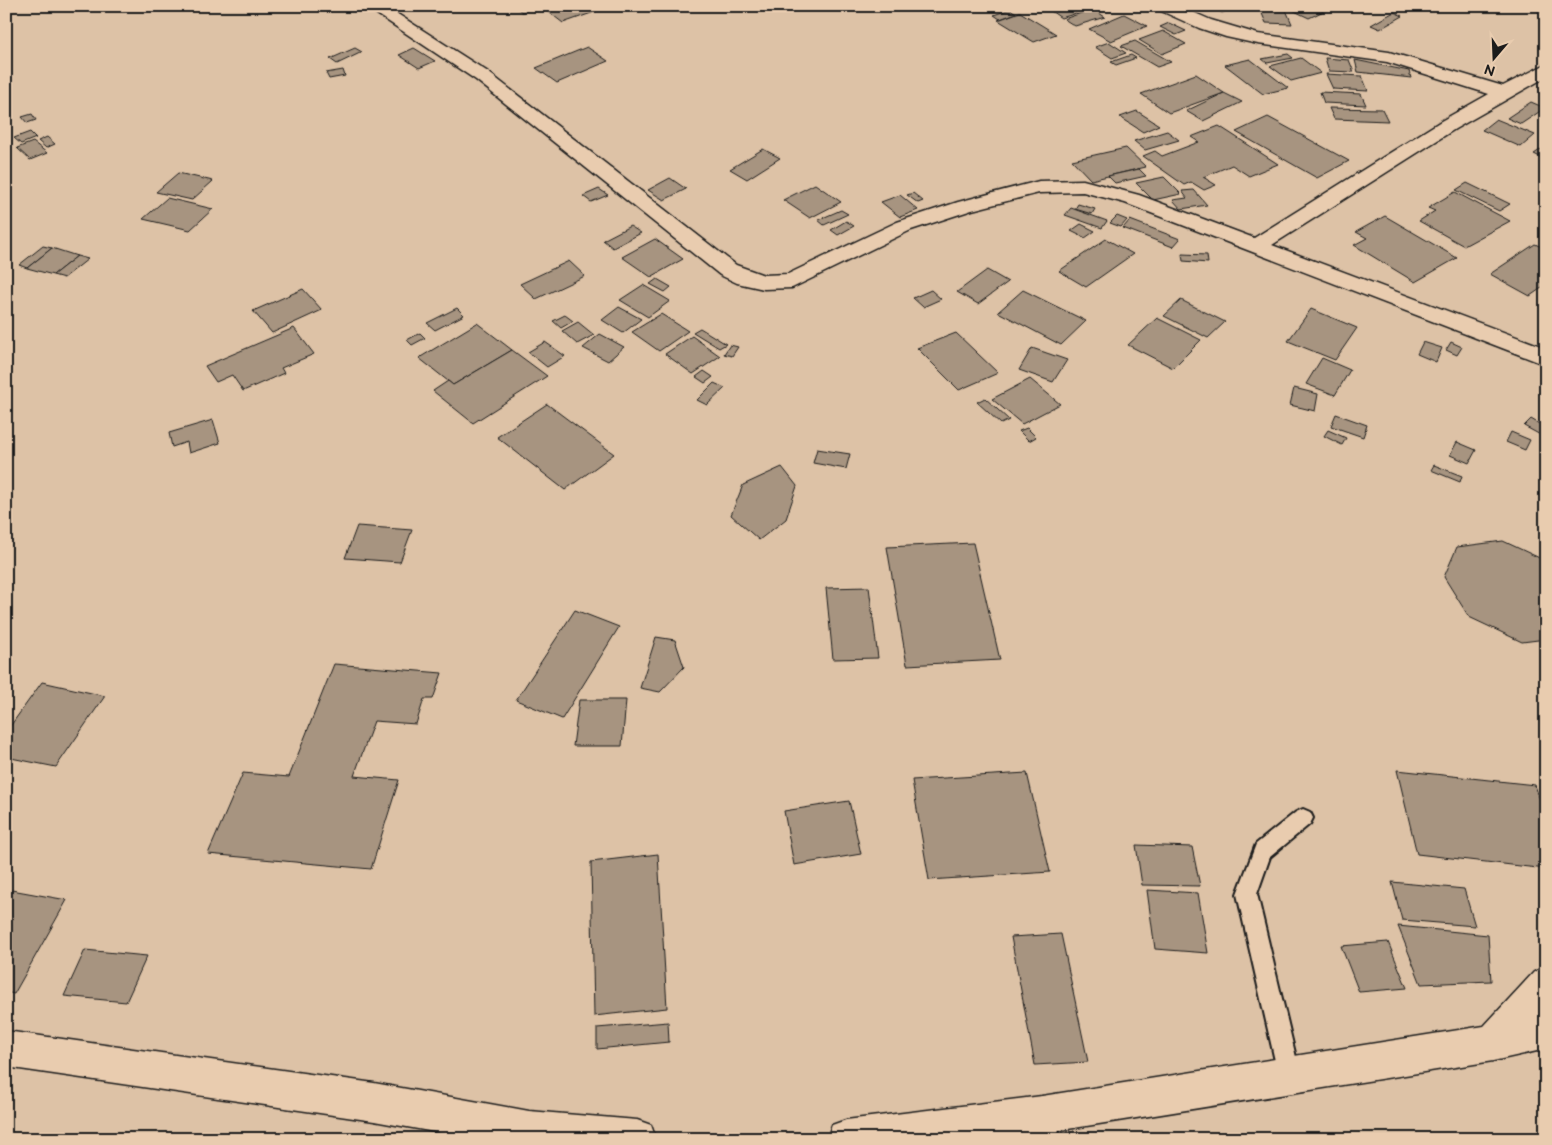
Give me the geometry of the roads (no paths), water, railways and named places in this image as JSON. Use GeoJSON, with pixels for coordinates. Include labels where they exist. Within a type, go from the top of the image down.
{"type":"FeatureCollection","features":[{"type":"Feature","properties":{"kind":"street"},"geometry":{"type":"LineString","coordinates":[[373,6],[482,76],[728,270],[746,278],[764,282],[792,281],[904,226],[965,206],[1039,187],[1083,186],[1132,199],[1546,357]]}},
{"type":"Feature","properties":{"kind":"street"},"geometry":{"type":"LineString","coordinates":[[1165,6],[1205,24],[1232,33],[1258,39],[1389,57],[1506,93]]}},
{"type":"Feature","properties":{"kind":"street"},"geometry":{"type":"LineString","coordinates":[[1256,246],[1448,125],[1546,70]]}},
{"type":"Feature","properties":{"kind":"street"},"geometry":{"type":"LineString","coordinates":[[1493,1043],[1546,984]]}},
{"type":"Feature","properties":{"kind":"street"},"geometry":{"type":"LineString","coordinates":[[846,1139],[1040,1127],[1289,1074],[1493,1043],[1546,1031]]}},
{"type":"Feature","properties":{"kind":"street"},"geometry":{"type":"LineString","coordinates":[[6,1049],[365,1101],[529,1130],[637,1139]]}},
{"type":"Feature","properties":{"kind":"lane"},"geometry":{"type":"LineString","coordinates":[[1289,1074],[1247,894],[1263,851],[1303,818]]}}]}
